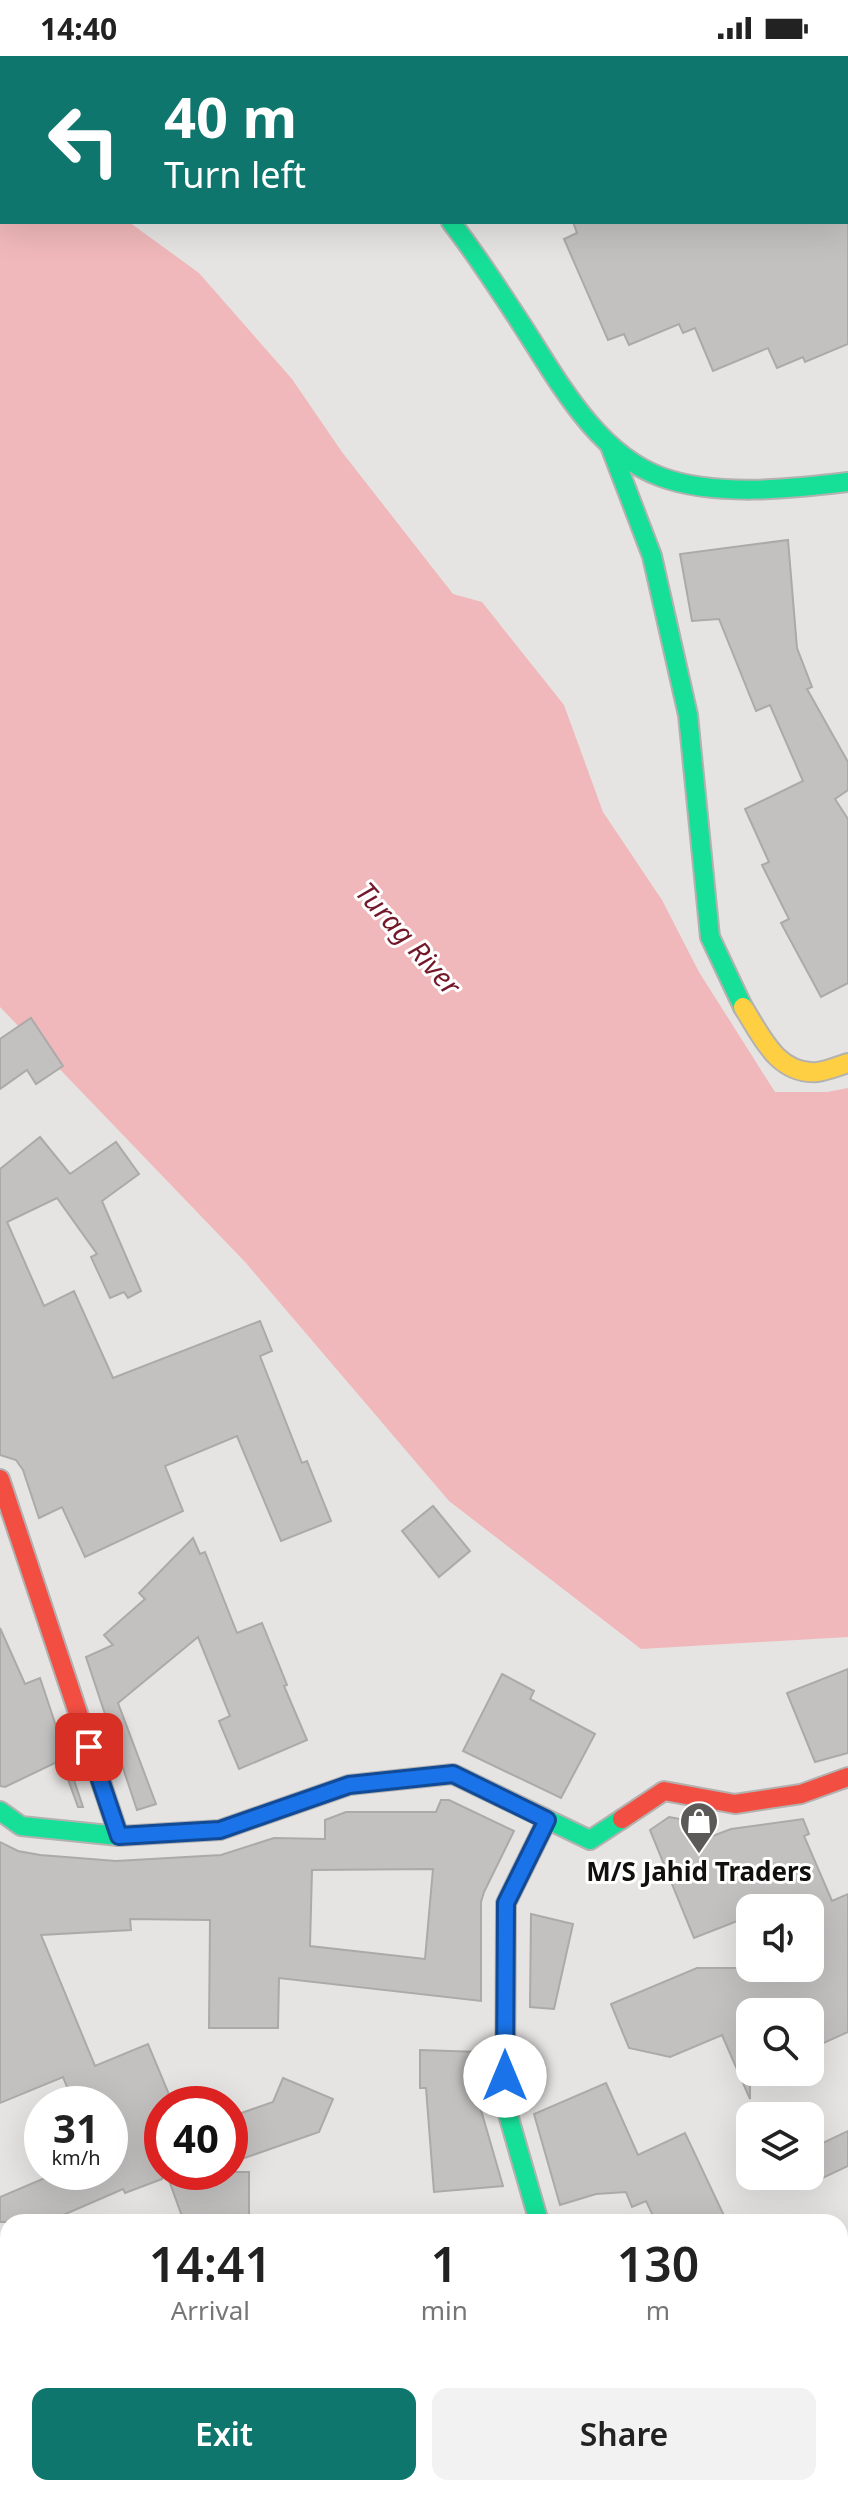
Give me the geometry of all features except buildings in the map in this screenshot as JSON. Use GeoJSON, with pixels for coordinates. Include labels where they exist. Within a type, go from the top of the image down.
{"type":"FeatureCollection","features":[{"type":"Feature","properties":{"kind":"main road"},"geometry":{"type":"LineString","coordinates":[[452,224],[572,399],[610,446],[645,472],[682,483],[760,488],[848,482]]}},
{"type":"Feature","properties":{"kind":"main road"},"geometry":{"type":"LineString","coordinates":[[610,446],[652,556],[688,715],[710,937],[735,994],[776,1059],[815,1072],[848,1063]]}},
{"type":"Feature","properties":{"kind":"main road"},"geometry":{"type":"LineString","coordinates":[[0,1479],[119,1836]]}},
{"type":"Feature","properties":{"kind":"main road"},"geometry":{"type":"LineString","coordinates":[[0,1811],[21,1826],[119,1836],[220,1830],[349,1785],[453,1774],[590,1840],[664,1791],[735,1804],[801,1794],[848,1777]]}},
{"type":"Feature","properties":{"kind":"main road"},"geometry":{"type":"LineString","coordinates":[[537,2214],[505,2104],[506,1903],[547,1820]]}},
{"type":"Feature","properties":{"kind":"water","name":"Turag River"},"geometry":{"type":"Polygon","coordinates":[[[0,224],[132,224],[199,273],[292,379],[342,452],[453,594],[482,602],[564,705],[603,812],[662,900],[699,972],[775,1092],[827,1092],[848,1088],[848,1637],[641,1649],[449,1501],[246,1263],[0,1007],[0,224]]]}},
{"type":"Feature","properties":{"kind":"traffic: fast"},"geometry":{"type":"LineString","coordinates":[[452,224],[579,411],[597,432],[637,466],[682,483],[729,489],[778,489],[848,482]]}},
{"type":"Feature","properties":{"kind":"traffic: fast"},"geometry":{"type":"LineString","coordinates":[[610,446],[652,556],[688,715],[710,937],[743,1007]]}},
{"type":"Feature","properties":{"kind":"traffic: fast"},"geometry":{"type":"LineString","coordinates":[[0,1811],[21,1826],[119,1836],[220,1830],[349,1785],[453,1774],[590,1840],[622,1819]]}},
{"type":"Feature","properties":{"kind":"traffic: fast"},"geometry":{"type":"LineString","coordinates":[[537,2214],[505,2104],[506,1903],[547,1820]]}},
{"type":"Feature","properties":{"kind":"traffic: slow"},"geometry":{"type":"LineString","coordinates":[[743,1007],[764,1041],[791,1067],[817,1072],[848,1063]]}},
{"type":"Feature","properties":{"kind":"traffic: jam"},"geometry":{"type":"LineString","coordinates":[[0,1479],[119,1836]]}},
{"type":"Feature","properties":{"kind":"traffic: jam"},"geometry":{"type":"LineString","coordinates":[[622,1819],[664,1791],[735,1804],[801,1794],[848,1777]]}},
{"type":"Feature","properties":{"kind":"place","name":"M/S Jahid Traders"},"geometry":{"type":"Point","coordinates":[699,1855]}},
{"type":"Feature","properties":{"kind":"route"},"geometry":{"type":"LineString","coordinates":[[89,1747],[119,1836],[220,1830],[349,1785],[453,1774],[547,1820],[506,1903],[505,2076]]}}]}
